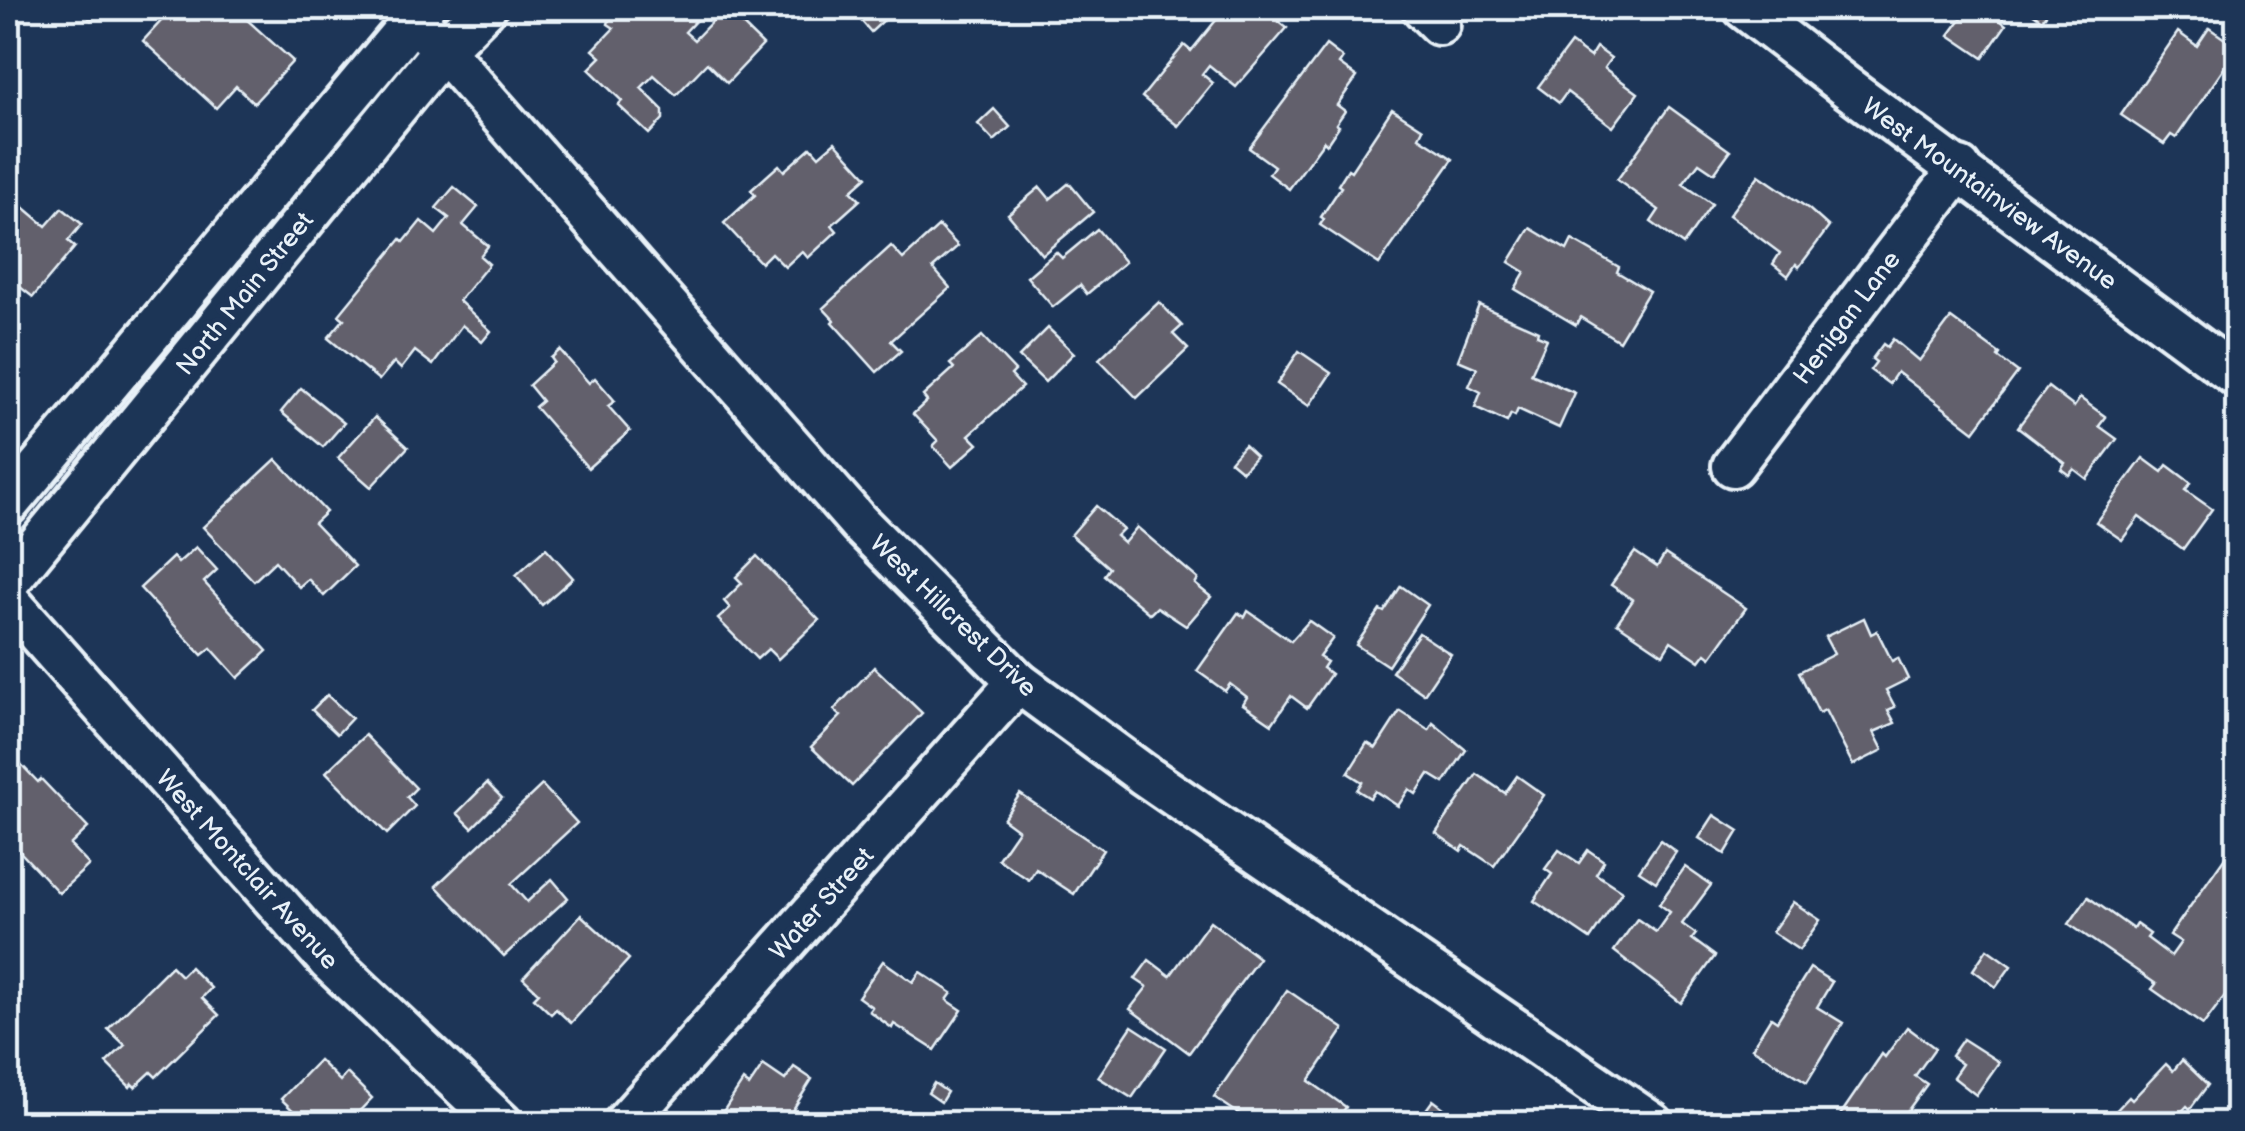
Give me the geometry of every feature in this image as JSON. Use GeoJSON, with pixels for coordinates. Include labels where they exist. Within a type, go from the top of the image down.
{"type":"FeatureCollection","features":[{"type":"Feature","properties":{"kind":"street","name":"North Main Street"},"geometry":{"type":"LineString","coordinates":[[8,582],[444,50],[486,8]]}},
{"type":"Feature","properties":{"kind":"street","name":"West Mountainview Avenue"},"geometry":{"type":"LineString","coordinates":[[1744,8],[2238,377]]}},
{"type":"Feature","properties":{"kind":"street","name":"North Main Street"},"geometry":{"type":"LineString","coordinates":[[8,504],[414,10]]}},
{"type":"Feature","properties":{"kind":"street","name":"West Hillcrest Drive"},"geometry":{"type":"LineString","coordinates":[[414,10],[444,50],[859,523],[1018,682],[1160,785],[1653,1124]]}},
{"type":"Feature","properties":{"kind":"street","name":"Henigan Lane"},"geometry":{"type":"LineString","coordinates":[[1732,466],[1960,168]]}},
{"type":"Feature","properties":{"kind":"street","name":"West Montclair Avenue"},"geometry":{"type":"LineString","coordinates":[[8,600],[329,961],[502,1124]]}},
{"type":"Feature","properties":{"kind":"street","name":"Water Street"},"geometry":{"type":"LineString","coordinates":[[624,1124],[1018,682]]}},
{"type":"Feature","properties":{"kind":"building"},"geometry":{"type":"Polygon","coordinates":[[[80,8],[106,8],[91,20],[80,8]]]}},
{"type":"Feature","properties":{"kind":"building"},"geometry":{"type":"Polygon","coordinates":[[[173,8],[234,8],[293,61],[254,103],[236,86],[216,108],[143,41],[173,8]]]}},
{"type":"Feature","properties":{"kind":"building"},"geometry":{"type":"Polygon","coordinates":[[[634,8],[690,8],[699,17],[685,32],[694,40],[725,8],[763,45],[727,83],[707,63],[676,95],[654,75],[641,88],[663,110],[663,119],[649,134],[618,105],[622,101],[589,69],[601,57],[593,50],[614,28],[608,24],[611,13],[624,9],[628,13],[634,8]]]}},
{"type":"Feature","properties":{"kind":"building"},"geometry":{"type":"Polygon","coordinates":[[[850,8],[894,8],[896,9],[871,32],[850,8]]]}},
{"type":"Feature","properties":{"kind":"building"},"geometry":{"type":"Polygon","coordinates":[[[1226,8],[1289,8],[1278,21],[1287,28],[1236,87],[1209,65],[1202,74],[1213,83],[1178,126],[1142,97],[1184,45],[1191,51],[1226,8]]]}},
{"type":"Feature","properties":{"kind":"building"},"geometry":{"type":"Polygon","coordinates":[[[1969,8],[2009,8],[2001,21],[2006,25],[1983,58],[1949,35],[1969,8]]]}},
{"type":"Feature","properties":{"kind":"building"},"geometry":{"type":"Polygon","coordinates":[[[2025,8],[2051,8],[2042,20],[2025,8]]]}},
{"type":"Feature","properties":{"kind":"building"},"geometry":{"type":"Polygon","coordinates":[[[2209,28],[2238,48],[2176,138],[2171,135],[2164,144],[2121,115],[2178,32],[2197,46],[2209,28]]]}},
{"type":"Feature","properties":{"kind":"building"},"geometry":{"type":"Polygon","coordinates":[[[1571,43],[1590,57],[1596,47],[1611,58],[1604,68],[1638,93],[1613,127],[1567,92],[1559,103],[1538,87],[1571,43]]]}},
{"type":"Feature","properties":{"kind":"building"},"geometry":{"type":"Polygon","coordinates":[[[1326,45],[1343,58],[1339,64],[1357,77],[1337,105],[1345,111],[1336,124],[1339,126],[1289,189],[1269,174],[1274,166],[1249,148],[1326,45]]]}},
{"type":"Feature","properties":{"kind":"building"},"geometry":{"type":"Polygon","coordinates":[[[1669,107],[1730,151],[1714,173],[1699,163],[1683,184],[1712,204],[1683,245],[1651,222],[1659,210],[1617,180],[1669,107]]]}},
{"type":"Feature","properties":{"kind":"building"},"geometry":{"type":"Polygon","coordinates":[[[994,109],[1010,127],[994,141],[978,124],[994,109]]]}},
{"type":"Feature","properties":{"kind":"building"},"geometry":{"type":"Polygon","coordinates":[[[1392,109],[1423,129],[1419,137],[1453,159],[1379,264],[1320,225],[1341,187],[1338,185],[1392,109]]]}},
{"type":"Feature","properties":{"kind":"building"},"geometry":{"type":"Polygon","coordinates":[[[835,142],[867,177],[851,191],[860,200],[832,225],[837,231],[808,258],[802,251],[785,267],[771,253],[761,263],[724,223],[755,195],[751,190],[779,165],[784,171],[811,147],[819,156],[835,142]]]}},
{"type":"Feature","properties":{"kind":"building"},"geometry":{"type":"Polygon","coordinates":[[[1759,175],[1829,227],[1788,276],[1773,264],[1780,253],[1729,215],[1759,175]]]}},
{"type":"Feature","properties":{"kind":"building"},"geometry":{"type":"Polygon","coordinates":[[[1069,183],[1093,212],[1042,255],[1008,214],[1040,187],[1050,199],[1069,183]]]}},
{"type":"Feature","properties":{"kind":"building"},"geometry":{"type":"Polygon","coordinates":[[[454,187],[478,207],[463,225],[488,246],[480,256],[489,264],[459,301],[491,331],[482,342],[462,325],[433,365],[415,351],[401,369],[394,362],[379,380],[328,338],[344,319],[339,315],[401,239],[404,242],[421,221],[436,234],[449,218],[436,208],[454,187]]]}},
{"type":"Feature","properties":{"kind":"building"},"geometry":{"type":"Polygon","coordinates":[[[8,194],[46,226],[62,208],[82,224],[68,241],[75,247],[33,297],[20,287],[11,298],[8,296],[8,194]]]}},
{"type":"Feature","properties":{"kind":"building"},"geometry":{"type":"Polygon","coordinates":[[[939,226],[958,246],[933,268],[950,288],[891,341],[901,351],[877,372],[823,308],[891,246],[903,259],[939,226]]]}},
{"type":"Feature","properties":{"kind":"building"},"geometry":{"type":"Polygon","coordinates":[[[1530,228],[1567,250],[1572,240],[1619,267],[1617,272],[1649,291],[1619,341],[1580,317],[1576,325],[1515,289],[1525,272],[1509,262],[1530,228]]]}},
{"type":"Feature","properties":{"kind":"building"},"geometry":{"type":"Polygon","coordinates":[[[1097,229],[1125,262],[1087,294],[1080,285],[1053,307],[1027,277],[1056,252],[1062,258],[1097,229]]]}},
{"type":"Feature","properties":{"kind":"building"},"geometry":{"type":"Polygon","coordinates":[[[1159,302],[1182,326],[1173,334],[1188,349],[1137,398],[1099,359],[1159,302]]]}},
{"type":"Feature","properties":{"kind":"building"},"geometry":{"type":"Polygon","coordinates":[[[1479,305],[1538,331],[1537,335],[1547,339],[1531,374],[1575,393],[1559,428],[1518,409],[1507,422],[1475,407],[1481,392],[1469,386],[1477,368],[1458,360],[1479,305]]]}},
{"type":"Feature","properties":{"kind":"building"},"geometry":{"type":"Polygon","coordinates":[[[1951,318],[2018,372],[1974,431],[1897,372],[1889,384],[1870,370],[1876,362],[1872,359],[1883,344],[1887,347],[1893,339],[1919,361],[1951,318]]]}},
{"type":"Feature","properties":{"kind":"building"},"geometry":{"type":"Polygon","coordinates":[[[1048,328],[1074,353],[1045,382],[1019,357],[1048,328]]]}},
{"type":"Feature","properties":{"kind":"building"},"geometry":{"type":"Polygon","coordinates":[[[982,336],[1015,371],[1011,375],[1022,387],[969,435],[978,444],[952,467],[933,446],[938,441],[913,414],[927,401],[923,396],[954,368],[950,364],[982,336]]]}},
{"type":"Feature","properties":{"kind":"building"},"geometry":{"type":"Polygon","coordinates":[[[560,350],[589,383],[595,378],[615,401],[608,406],[630,431],[588,468],[535,407],[542,401],[529,385],[554,362],[551,358],[560,350]]]}},
{"type":"Feature","properties":{"kind":"building"},"geometry":{"type":"Polygon","coordinates":[[[1299,351],[1331,373],[1309,406],[1277,384],[1299,351]]]}},
{"type":"Feature","properties":{"kind":"building"},"geometry":{"type":"Polygon","coordinates":[[[2048,387],[2074,407],[2080,398],[2106,417],[2099,426],[2117,439],[2087,479],[2074,469],[2069,475],[2061,469],[2065,463],[2018,427],[2048,387]]]}},
{"type":"Feature","properties":{"kind":"building"},"geometry":{"type":"Polygon","coordinates":[[[301,388],[344,423],[323,447],[281,412],[301,388]]]}},
{"type":"Feature","properties":{"kind":"building"},"geometry":{"type":"Polygon","coordinates":[[[375,417],[408,447],[371,487],[338,458],[375,417]]]}},
{"type":"Feature","properties":{"kind":"building"},"geometry":{"type":"Polygon","coordinates":[[[1244,445],[1256,456],[1242,471],[1230,461],[1244,445]]]}},
{"type":"Feature","properties":{"kind":"building"},"geometry":{"type":"Polygon","coordinates":[[[2143,458],[2162,472],[2167,465],[2191,483],[2185,490],[2212,509],[2183,549],[2139,517],[2122,540],[2096,522],[2143,458]]]}},
{"type":"Feature","properties":{"kind":"building"},"geometry":{"type":"Polygon","coordinates":[[[276,459],[326,512],[314,523],[355,566],[324,596],[308,579],[299,587],[275,561],[254,581],[203,527],[276,459]]]}},
{"type":"Feature","properties":{"kind":"building"},"geometry":{"type":"Polygon","coordinates":[[[1096,506],[1123,529],[1116,536],[1124,543],[1137,527],[1198,579],[1195,584],[1211,597],[1186,626],[1157,607],[1150,614],[1104,575],[1109,568],[1071,535],[1096,506]]]}},
{"type":"Feature","properties":{"kind":"building"},"geometry":{"type":"Polygon","coordinates":[[[196,547],[217,570],[204,582],[267,651],[238,678],[211,648],[202,655],[140,588],[173,557],[178,563],[196,547]]]}},
{"type":"Feature","properties":{"kind":"building"},"geometry":{"type":"Polygon","coordinates":[[[546,548],[573,578],[542,605],[516,575],[546,548]]]}},
{"type":"Feature","properties":{"kind":"building"},"geometry":{"type":"Polygon","coordinates":[[[1635,552],[1657,567],[1665,554],[1746,608],[1711,657],[1706,653],[1700,661],[1671,641],[1663,654],[1617,623],[1633,600],[1611,585],[1635,552]]]}},
{"type":"Feature","properties":{"kind":"building"},"geometry":{"type":"Polygon","coordinates":[[[757,556],[819,620],[778,659],[768,649],[757,659],[718,619],[730,608],[724,601],[742,583],[736,577],[757,556]]]}},
{"type":"Feature","properties":{"kind":"building"},"geometry":{"type":"Polygon","coordinates":[[[1401,586],[1428,605],[1388,666],[1356,645],[1401,586]]]}},
{"type":"Feature","properties":{"kind":"building"},"geometry":{"type":"Polygon","coordinates":[[[1248,611],[1291,641],[1309,621],[1333,638],[1319,657],[1327,662],[1323,668],[1331,674],[1307,708],[1291,696],[1272,724],[1243,704],[1247,697],[1230,684],[1225,691],[1197,671],[1238,613],[1245,617],[1248,611]]]}},
{"type":"Feature","properties":{"kind":"building"},"geometry":{"type":"Polygon","coordinates":[[[1864,618],[1871,634],[1877,631],[1892,661],[1898,658],[1908,679],[1886,690],[1895,707],[1888,710],[1895,723],[1874,732],[1883,750],[1853,765],[1825,710],[1819,713],[1799,672],[1834,654],[1825,637],[1864,618]]]}},
{"type":"Feature","properties":{"kind":"building"},"geometry":{"type":"Polygon","coordinates":[[[1419,633],[1451,654],[1424,694],[1392,672],[1419,633]]]}},
{"type":"Feature","properties":{"kind":"building"},"geometry":{"type":"Polygon","coordinates":[[[874,667],[922,713],[852,786],[811,747],[841,716],[834,710],[874,667]]]}},
{"type":"Feature","properties":{"kind":"building"},"geometry":{"type":"Polygon","coordinates":[[[327,695],[352,718],[337,734],[312,710],[327,695]]]}},
{"type":"Feature","properties":{"kind":"building"},"geometry":{"type":"Polygon","coordinates":[[[1400,711],[1429,730],[1433,723],[1466,750],[1444,783],[1429,774],[1416,794],[1409,789],[1398,806],[1375,791],[1370,798],[1357,790],[1362,782],[1348,773],[1367,743],[1376,748],[1400,711]]]}},
{"type":"Feature","properties":{"kind":"building"},"geometry":{"type":"Polygon","coordinates":[[[365,735],[416,788],[407,797],[415,806],[387,834],[326,772],[365,735]]]}},
{"type":"Feature","properties":{"kind":"building"},"geometry":{"type":"Polygon","coordinates":[[[18,761],[88,828],[70,845],[89,865],[59,893],[8,839],[8,771],[18,761]]]}},
{"type":"Feature","properties":{"kind":"building"},"geometry":{"type":"Polygon","coordinates":[[[1477,774],[1505,793],[1517,776],[1544,795],[1494,866],[1464,846],[1461,851],[1436,833],[1477,774]]]}},
{"type":"Feature","properties":{"kind":"building"},"geometry":{"type":"Polygon","coordinates":[[[487,783],[502,798],[472,828],[457,813],[487,783]]]}},
{"type":"Feature","properties":{"kind":"building"},"geometry":{"type":"Polygon","coordinates":[[[542,785],[577,823],[511,884],[527,902],[552,879],[568,898],[504,956],[436,886],[542,785]]]}},
{"type":"Feature","properties":{"kind":"building"},"geometry":{"type":"Polygon","coordinates":[[[1020,794],[1103,850],[1074,894],[1036,869],[1029,880],[998,859],[1018,830],[1003,819],[1020,794]]]}},
{"type":"Feature","properties":{"kind":"building"},"geometry":{"type":"Polygon","coordinates":[[[1714,815],[1739,831],[1725,854],[1699,838],[1714,815]]]}},
{"type":"Feature","properties":{"kind":"building"},"geometry":{"type":"Polygon","coordinates":[[[1660,840],[1676,852],[1656,882],[1639,871],[1660,840]]]}},
{"type":"Feature","properties":{"kind":"building"},"geometry":{"type":"Polygon","coordinates":[[[2234,844],[2238,847],[2238,978],[2203,1025],[2152,989],[2156,984],[2069,924],[2088,897],[2133,929],[2136,924],[2171,956],[2181,942],[2170,935],[2234,844]]]}},
{"type":"Feature","properties":{"kind":"building"},"geometry":{"type":"Polygon","coordinates":[[[1559,850],[1579,863],[1588,850],[1604,861],[1596,874],[1622,891],[1590,939],[1534,901],[1552,874],[1545,869],[1559,850]]]}},
{"type":"Feature","properties":{"kind":"building"},"geometry":{"type":"Polygon","coordinates":[[[1685,867],[1711,885],[1682,924],[1696,934],[1692,939],[1715,956],[1681,1003],[1614,951],[1637,919],[1656,932],[1670,912],[1659,904],[1685,867]]]}},
{"type":"Feature","properties":{"kind":"building"},"geometry":{"type":"Polygon","coordinates":[[[1793,902],[1820,920],[1799,950],[1772,932],[1793,902]]]}},
{"type":"Feature","properties":{"kind":"building"},"geometry":{"type":"Polygon","coordinates":[[[581,915],[629,959],[571,1023],[556,1009],[551,1014],[534,998],[539,993],[523,978],[581,915]]]}},
{"type":"Feature","properties":{"kind":"building"},"geometry":{"type":"Polygon","coordinates":[[[1210,921],[1259,958],[1189,1053],[1130,1009],[1147,987],[1135,979],[1149,960],[1170,976],[1210,921]]]}},
{"type":"Feature","properties":{"kind":"building"},"geometry":{"type":"Polygon","coordinates":[[[1987,949],[2011,966],[1996,987],[1973,970],[1987,949]]]}},
{"type":"Feature","properties":{"kind":"building"},"geometry":{"type":"Polygon","coordinates":[[[883,961],[913,982],[920,972],[952,993],[947,1000],[962,1010],[935,1050],[894,1024],[892,1028],[858,997],[883,961]]]}},
{"type":"Feature","properties":{"kind":"building"},"geometry":{"type":"Polygon","coordinates":[[[171,966],[181,976],[190,967],[211,988],[202,998],[219,1015],[156,1077],[151,1072],[130,1087],[106,1063],[125,1045],[108,1029],[171,966]]]}},
{"type":"Feature","properties":{"kind":"building"},"geometry":{"type":"Polygon","coordinates":[[[1810,968],[1832,982],[1817,1007],[1843,1023],[1807,1082],[1752,1048],[1771,1017],[1777,1021],[1810,968]]]}},
{"type":"Feature","properties":{"kind":"building"},"geometry":{"type":"Polygon","coordinates":[[[1287,990],[1344,1029],[1309,1081],[1346,1107],[1341,1115],[1350,1124],[1254,1124],[1214,1097],[1287,990]]]}},
{"type":"Feature","properties":{"kind":"building"},"geometry":{"type":"Polygon","coordinates":[[[1132,1026],[1166,1048],[1132,1098],[1098,1077],[1132,1026]]]}},
{"type":"Feature","properties":{"kind":"building"},"geometry":{"type":"Polygon","coordinates":[[[1907,1027],[1935,1048],[1915,1076],[1927,1084],[1898,1124],[1834,1124],[1882,1054],[1885,1057],[1907,1027]]]}},
{"type":"Feature","properties":{"kind":"building"},"geometry":{"type":"Polygon","coordinates":[[[1963,1039],[1999,1062],[1976,1095],[1953,1077],[1962,1064],[1951,1056],[1963,1039]]]}},
{"type":"Feature","properties":{"kind":"building"},"geometry":{"type":"Polygon","coordinates":[[[319,1060],[340,1081],[347,1073],[372,1098],[347,1124],[299,1124],[303,1120],[281,1099],[319,1060]]]}},
{"type":"Feature","properties":{"kind":"building"},"geometry":{"type":"Polygon","coordinates":[[[2182,1060],[2208,1085],[2190,1109],[2187,1106],[2170,1124],[2119,1124],[2111,1116],[2166,1064],[2173,1071],[2182,1060]]]}},
{"type":"Feature","properties":{"kind":"building"},"geometry":{"type":"Polygon","coordinates":[[[763,1065],[785,1080],[794,1067],[812,1079],[784,1124],[715,1124],[743,1081],[749,1086],[763,1065]]]}},
{"type":"Feature","properties":{"kind":"building"},"geometry":{"type":"Polygon","coordinates":[[[934,1083],[947,1092],[941,1102],[928,1093],[934,1083]]]}},
{"type":"Feature","properties":{"kind":"building"},"geometry":{"type":"Polygon","coordinates":[[[1433,1100],[1465,1124],[1407,1124],[1414,1114],[1420,1118],[1433,1100]]]}}]}
